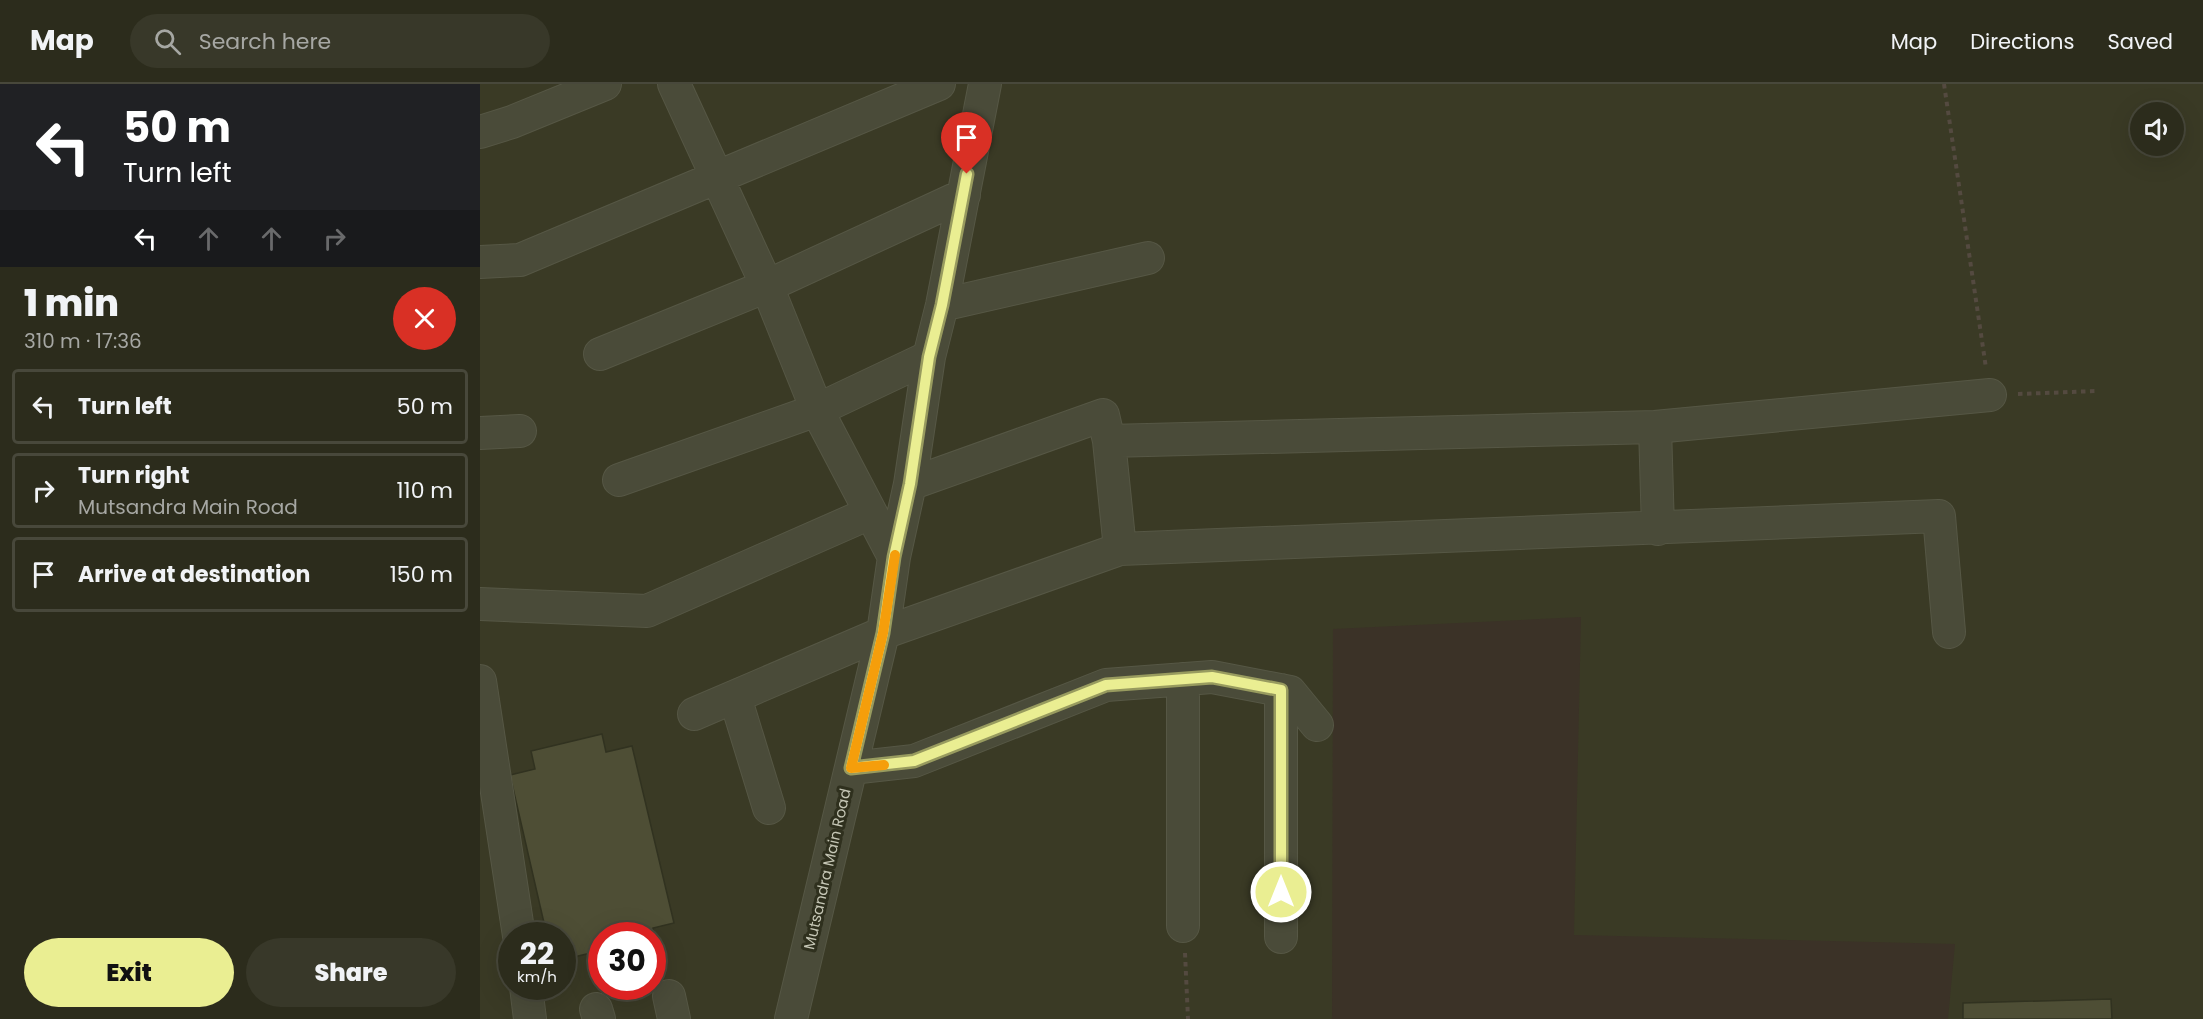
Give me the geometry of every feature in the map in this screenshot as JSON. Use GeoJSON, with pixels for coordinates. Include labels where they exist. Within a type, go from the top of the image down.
{"type":"FeatureCollection","features":[{"type":"Feature","properties":{"kind":"street"},"geometry":{"type":"LineString","coordinates":[[480,132],[501,126],[604,84]]}},
{"type":"Feature","properties":{"kind":"street"},"geometry":{"type":"LineString","coordinates":[[674,84],[767,286],[817,410],[894,557]]}},
{"type":"Feature","properties":{"kind":"street"},"geometry":{"type":"LineString","coordinates":[[480,262],[520,260],[939,84]]}},
{"type":"Feature","properties":{"kind":"street","name":"Mutsandra Main Road"},"geometry":{"type":"LineString","coordinates":[[791,1019],[883,633],[894,557],[910,484],[929,357],[942,305],[985,84]]}},
{"type":"Feature","properties":{"kind":"street"},"geometry":{"type":"LineString","coordinates":[[600,354],[767,286],[963,195]]}},
{"type":"Feature","properties":{"kind":"street"},"geometry":{"type":"LineString","coordinates":[[942,305],[1148,258]]}},
{"type":"Feature","properties":{"kind":"street"},"geometry":{"type":"LineString","coordinates":[[619,480],[817,410],[929,357]]}},
{"type":"Feature","properties":{"kind":"street"},"geometry":{"type":"LineString","coordinates":[[1109,441],[1655,427],[1990,395]]}},
{"type":"Feature","properties":{"kind":"street"},"geometry":{"type":"LineString","coordinates":[[910,484],[1104,415],[1109,441],[1120,549]]}},
{"type":"Feature","properties":{"kind":"street"},"geometry":{"type":"LineString","coordinates":[[1655,427],[1658,529]]}},
{"type":"Feature","properties":{"kind":"street"},"geometry":{"type":"LineString","coordinates":[[480,433],[520,431]]}},
{"type":"Feature","properties":{"kind":"street"},"geometry":{"type":"LineString","coordinates":[[480,604],[647,611],[870,513]]}},
{"type":"Feature","properties":{"kind":"street"},"geometry":{"type":"LineString","coordinates":[[694,714],[883,633],[1120,549],[1938,516],[1949,632]]}},
{"type":"Feature","properties":{"kind":"street"},"geometry":{"type":"LineString","coordinates":[[851,768],[914,761],[1106,685],[1212,677],[1281,690],[1290,692],[1317,725]]}},
{"type":"Feature","properties":{"kind":"street"},"geometry":{"type":"LineString","coordinates":[[1183,679],[1183,926]]}},
{"type":"Feature","properties":{"kind":"street"},"geometry":{"type":"LineString","coordinates":[[480,681],[517,922]]}},
{"type":"Feature","properties":{"kind":"street"},"geometry":{"type":"LineString","coordinates":[[1281,690],[1281,937]]}},
{"type":"Feature","properties":{"kind":"street"},"geometry":{"type":"LineString","coordinates":[[735,697],[769,808]]}},
{"type":"Feature","properties":{"kind":"street"},"geometry":{"type":"LineString","coordinates":[[528,1000],[530,1019]]}},
{"type":"Feature","properties":{"kind":"path"},"geometry":{"type":"LineString","coordinates":[[1944,84],[1990,395],[2097,391]]}},
{"type":"Feature","properties":{"kind":"path"},"geometry":{"type":"LineString","coordinates":[[1183,926],[1188,1019]]}},
{"type":"Feature","properties":{"kind":"shaded area"},"geometry":{"type":"Polygon","coordinates":[[[1581,617],[1574,935],[1955,944],[1948,1019],[1332,1019],[1333,629],[1581,617]]]}},
{"type":"Feature","properties":{"kind":"building"},"geometry":{"type":"Polygon","coordinates":[[[602,734],[606,752],[632,746],[674,923],[666,925],[666,922],[588,922],[588,954],[576,957],[576,922],[544,922],[510,775],[535,769],[531,751],[602,734]]]}},
{"type":"Feature","properties":{"kind":"building"},"geometry":{"type":"Polygon","coordinates":[[[2111,999],[2112,1019],[1963,1019],[1963,1003],[2111,999]]]}},
{"type":"Feature","properties":{"kind":"slow traffic"},"geometry":{"type":"LineString","coordinates":[[884,765],[851,768],[883,633],[895,555]]}},
{"type":"Feature","properties":{"kind":"route"},"geometry":{"type":"LineString","coordinates":[[967,174],[942,305],[929,357],[910,484],[894,557],[883,633],[851,768],[914,761],[1106,685],[1212,677],[1281,690],[1281,892]]}}]}
